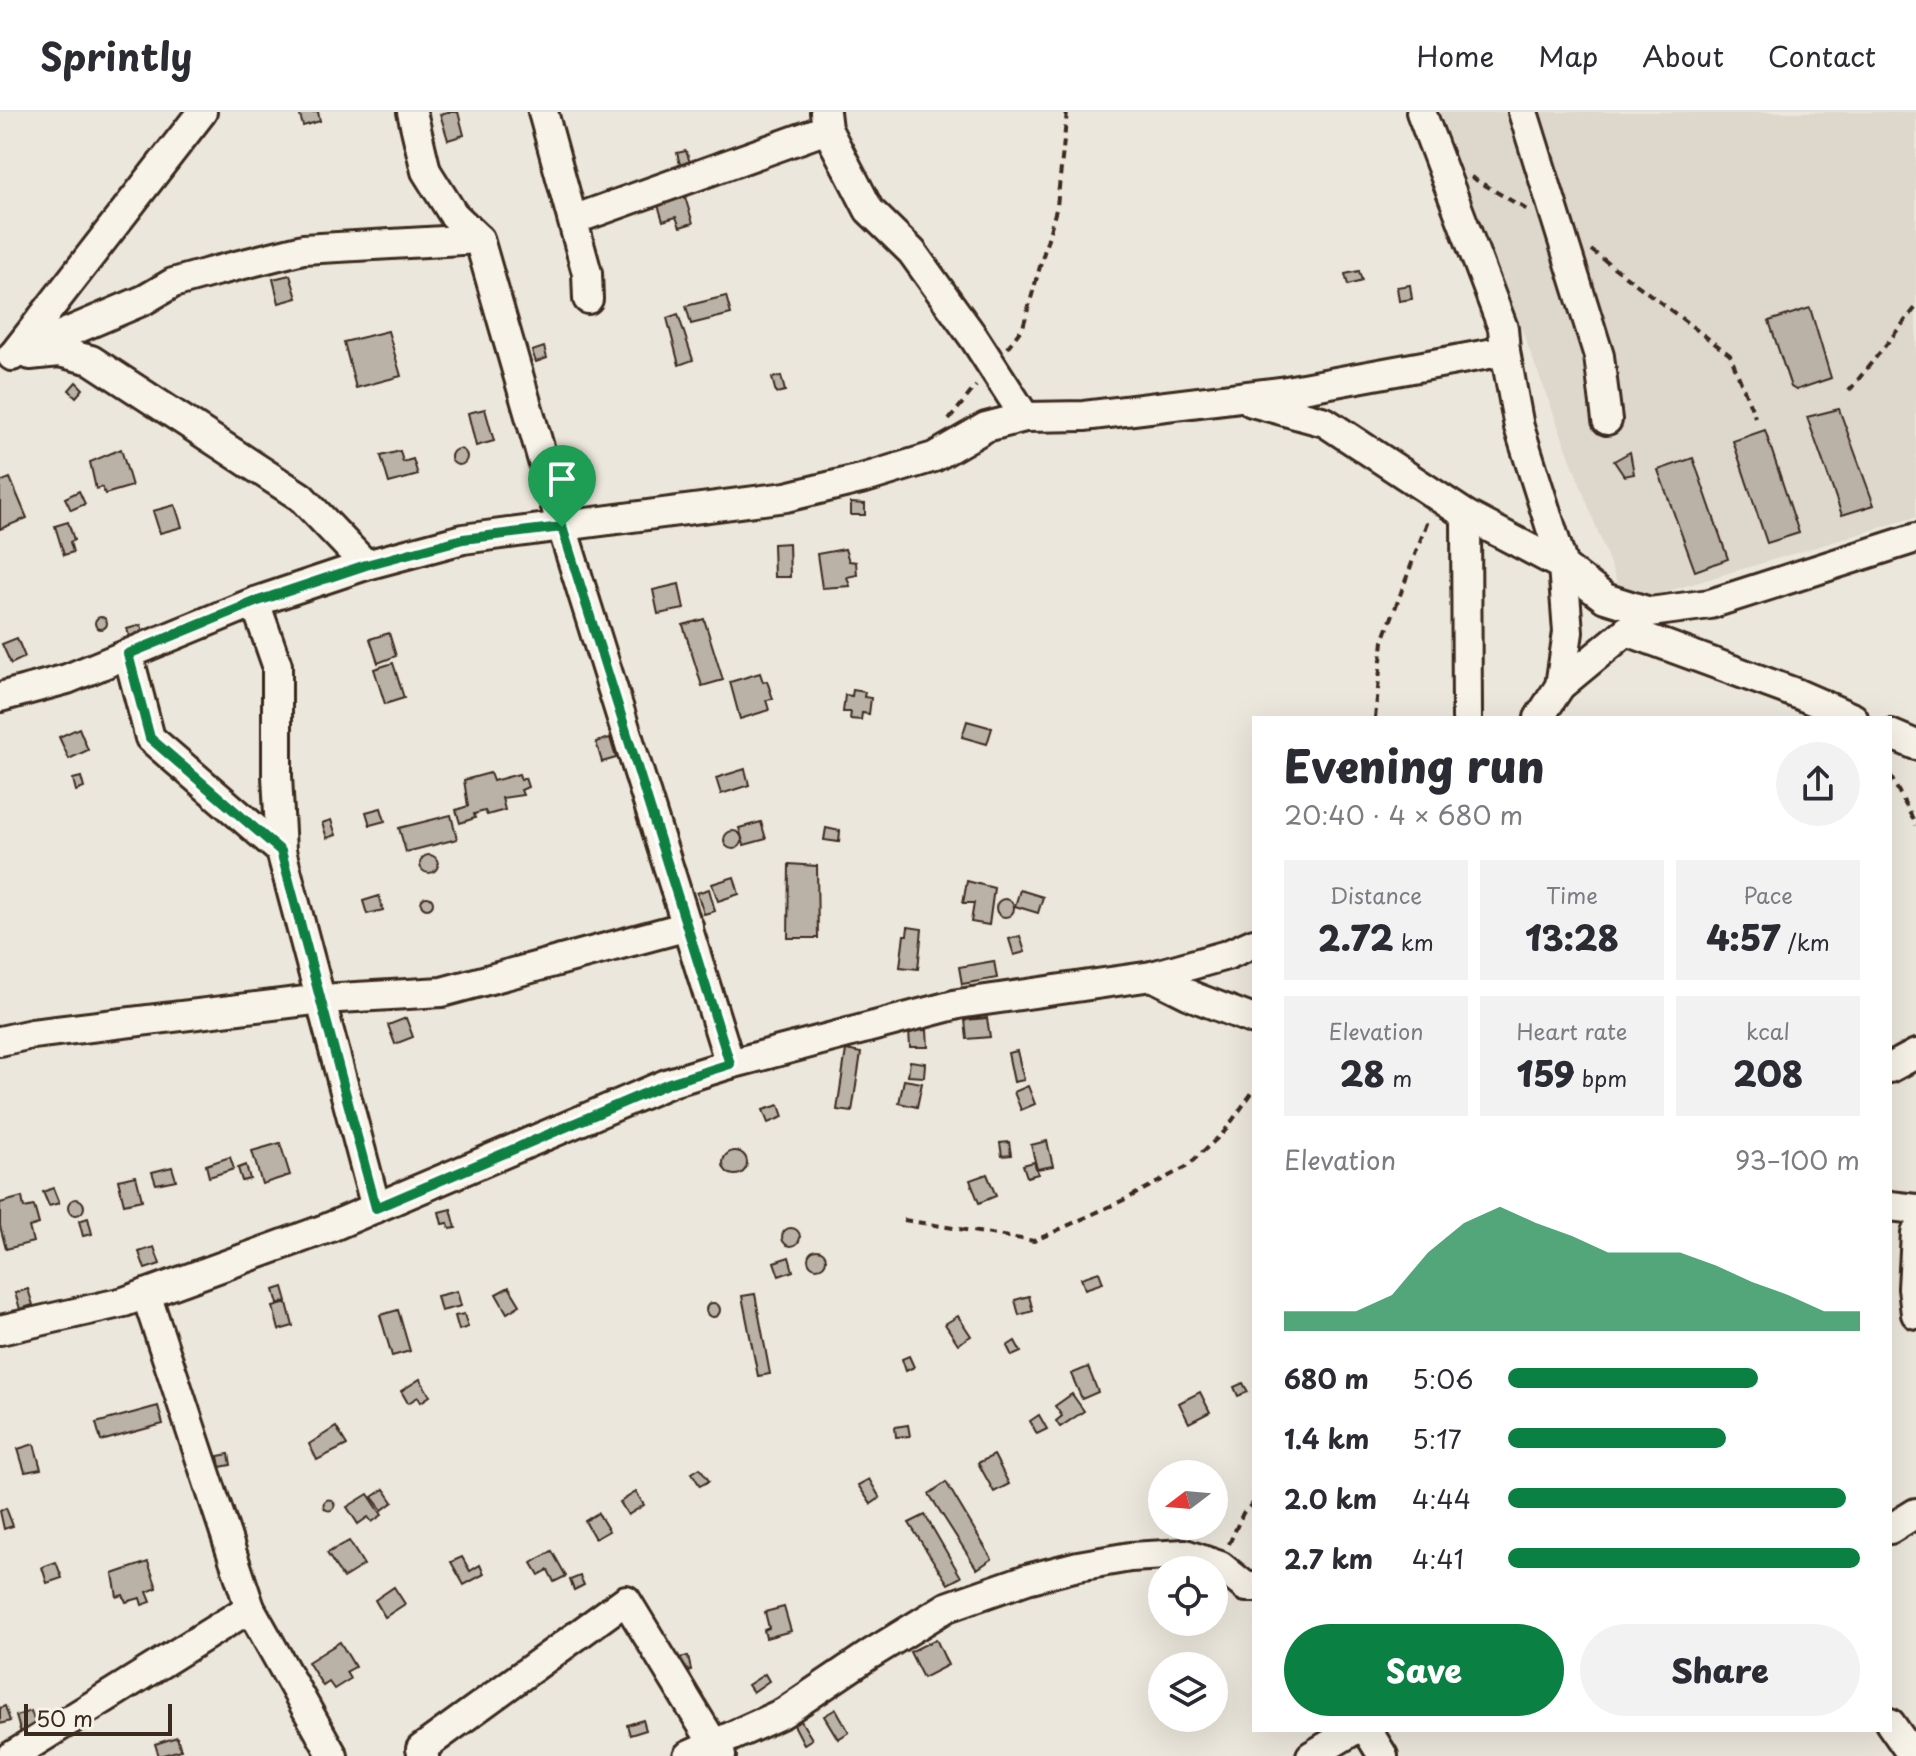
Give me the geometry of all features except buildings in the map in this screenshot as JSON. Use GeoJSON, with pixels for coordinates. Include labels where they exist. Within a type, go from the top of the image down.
{"type":"FeatureCollection","features":[{"type":"Feature","properties":{"kind":"street"},"geometry":{"type":"LineString","coordinates":[[6,360],[202,112]]}},
{"type":"Feature","properties":{"kind":"street"},"geometry":{"type":"LineString","coordinates":[[412,112],[426,171],[453,214],[479,239],[562,527],[730,1064]]}},
{"type":"Feature","properties":{"kind":"street"},"geometry":{"type":"LineString","coordinates":[[543,112],[587,273],[588,299]]}},
{"type":"Feature","properties":{"kind":"street"},"geometry":{"type":"LineString","coordinates":[[1421,112],[1503,328],[1519,427],[1563,566],[1568,632],[1560,686]]}},
{"type":"Feature","properties":{"kind":"street"},"geometry":{"type":"LineString","coordinates":[[1523,112],[1599,356],[1607,420]]}},
{"type":"Feature","properties":{"kind":"street"},"geometry":{"type":"LineString","coordinates":[[573,220],[826,120],[869,210],[912,252],[993,366],[1025,417]]}},
{"type":"Feature","properties":{"kind":"street"},"geometry":{"type":"LineString","coordinates":[[6,360],[144,300],[173,283],[227,268],[303,249],[479,239]]}},
{"type":"Feature","properties":{"kind":"street"},"geometry":{"type":"LineString","coordinates":[[0,697],[67,679],[255,602],[366,565],[463,539],[786,497],[934,457],[986,427],[1025,417],[1084,416],[1238,398],[1505,351]]}},
{"type":"Feature","properties":{"kind":"street"},"geometry":{"type":"LineString","coordinates":[[6,360],[59,352],[91,360],[301,497],[366,565]]}},
{"type":"Feature","properties":{"kind":"street"},"geometry":{"type":"LineString","coordinates":[[1238,398],[1325,422],[1466,515],[1563,566],[1605,598],[1650,612],[1710,604],[1916,538]]}},
{"type":"Feature","properties":{"kind":"street"},"geometry":{"type":"LineString","coordinates":[[1466,515],[1467,716]]}},
{"type":"Feature","properties":{"kind":"street"},"geometry":{"type":"LineString","coordinates":[[255,602],[277,665],[281,851],[376,1208]]}},
{"type":"Feature","properties":{"kind":"street"},"geometry":{"type":"LineString","coordinates":[[1540,716],[1560,686],[1650,612]]}},
{"type":"Feature","properties":{"kind":"street"},"geometry":{"type":"LineString","coordinates":[[1627,631],[1798,694],[1848,716]]}},
{"type":"Feature","properties":{"kind":"street"},"geometry":{"type":"LineString","coordinates":[[128,654],[150,738],[281,851]]}},
{"type":"Feature","properties":{"kind":"street"},"geometry":{"type":"LineString","coordinates":[[1892,731],[1916,725]]}},
{"type":"Feature","properties":{"kind":"street"},"geometry":{"type":"LineString","coordinates":[[1892,732],[1916,745]]}},
{"type":"Feature","properties":{"kind":"street"},"geometry":{"type":"LineString","coordinates":[[0,1041],[32,1034],[322,999],[442,992],[688,926]]}},
{"type":"Feature","properties":{"kind":"street"},"geometry":{"type":"LineString","coordinates":[[0,1330],[124,1302],[328,1228],[669,1083],[730,1064],[958,1004],[1152,976],[1227,955],[1252,944]]}},
{"type":"Feature","properties":{"kind":"street"},"geometry":{"type":"LineString","coordinates":[[1152,976],[1194,997],[1252,1019]]}},
{"type":"Feature","properties":{"kind":"street"},"geometry":{"type":"LineString","coordinates":[[1892,1067],[1916,1054]]}},
{"type":"Feature","properties":{"kind":"street"},"geometry":{"type":"LineString","coordinates":[[1892,1206],[1916,1209]]}},
{"type":"Feature","properties":{"kind":"street"},"geometry":{"type":"LineString","coordinates":[[1916,1233],[1913,1288],[1916,1314]]}},
{"type":"Feature","properties":{"kind":"street"},"geometry":{"type":"LineString","coordinates":[[146,1294],[250,1608],[333,1756]]}},
{"type":"Feature","properties":{"kind":"street"},"geometry":{"type":"LineString","coordinates":[[1148,1556],[1191,1556]]}},
{"type":"Feature","properties":{"kind":"street"},"geometry":{"type":"LineString","coordinates":[[688,1756],[718,1751],[783,1713],[947,1607],[1027,1579],[1078,1566],[1148,1556]]}},
{"type":"Feature","properties":{"kind":"street"},"geometry":{"type":"LineString","coordinates":[[1228,1572],[1246,1587],[1252,1587]]}},
{"type":"Feature","properties":{"kind":"street"},"geometry":{"type":"LineString","coordinates":[[424,1756],[421,1749],[626,1600],[718,1751]]}},
{"type":"Feature","properties":{"kind":"street"},"geometry":{"type":"LineString","coordinates":[[12,1756],[250,1608]]}},
{"type":"Feature","properties":{"kind":"street"},"geometry":{"type":"LineString","coordinates":[[1892,1726],[1913,1756]]}},
{"type":"Feature","properties":{"kind":"street"},"geometry":{"type":"LineString","coordinates":[[1311,1756],[1351,1732]]}},
{"type":"Feature","properties":{"kind":"street"},"geometry":{"type":"LineString","coordinates":[[1368,1732],[1383,1756]]}},
{"type":"Feature","properties":{"kind":"path"},"geometry":{"type":"LineString","coordinates":[[942,428],[1023,327],[1057,206],[1067,112]]}},
{"type":"Feature","properties":{"kind":"path"},"geometry":{"type":"LineString","coordinates":[[1439,158],[1577,239],[1730,355],[1755,417]]}},
{"type":"Feature","properties":{"kind":"path"},"geometry":{"type":"LineString","coordinates":[[1849,391],[1916,307]]}},
{"type":"Feature","properties":{"kind":"path"},"geometry":{"type":"LineString","coordinates":[[1375,716],[1383,641],[1437,496]]}},
{"type":"Feature","properties":{"kind":"path"},"geometry":{"type":"LineString","coordinates":[[1892,779],[1916,825]]}},
{"type":"Feature","properties":{"kind":"path"},"geometry":{"type":"LineString","coordinates":[[904,1220],[1034,1241],[1128,1198],[1186,1167],[1224,1132],[1252,1093]]}},
{"type":"Feature","properties":{"kind":"path"},"geometry":{"type":"LineString","coordinates":[[1224,1556],[1243,1513],[1252,1504]]}},
{"type":"Feature","properties":{"kind":"shaded area"},"geometry":{"type":"Polygon","coordinates":[[[1440,112],[1916,112],[1916,517],[1625,604],[1440,112]]]}},
{"type":"Feature","properties":{"kind":"route"},"geometry":{"type":"LineString","coordinates":[[562,527],[730,1064],[669,1083],[376,1208],[281,851],[150,738],[128,654],[255,602],[366,565],[463,539],[562,527]]}}]}
